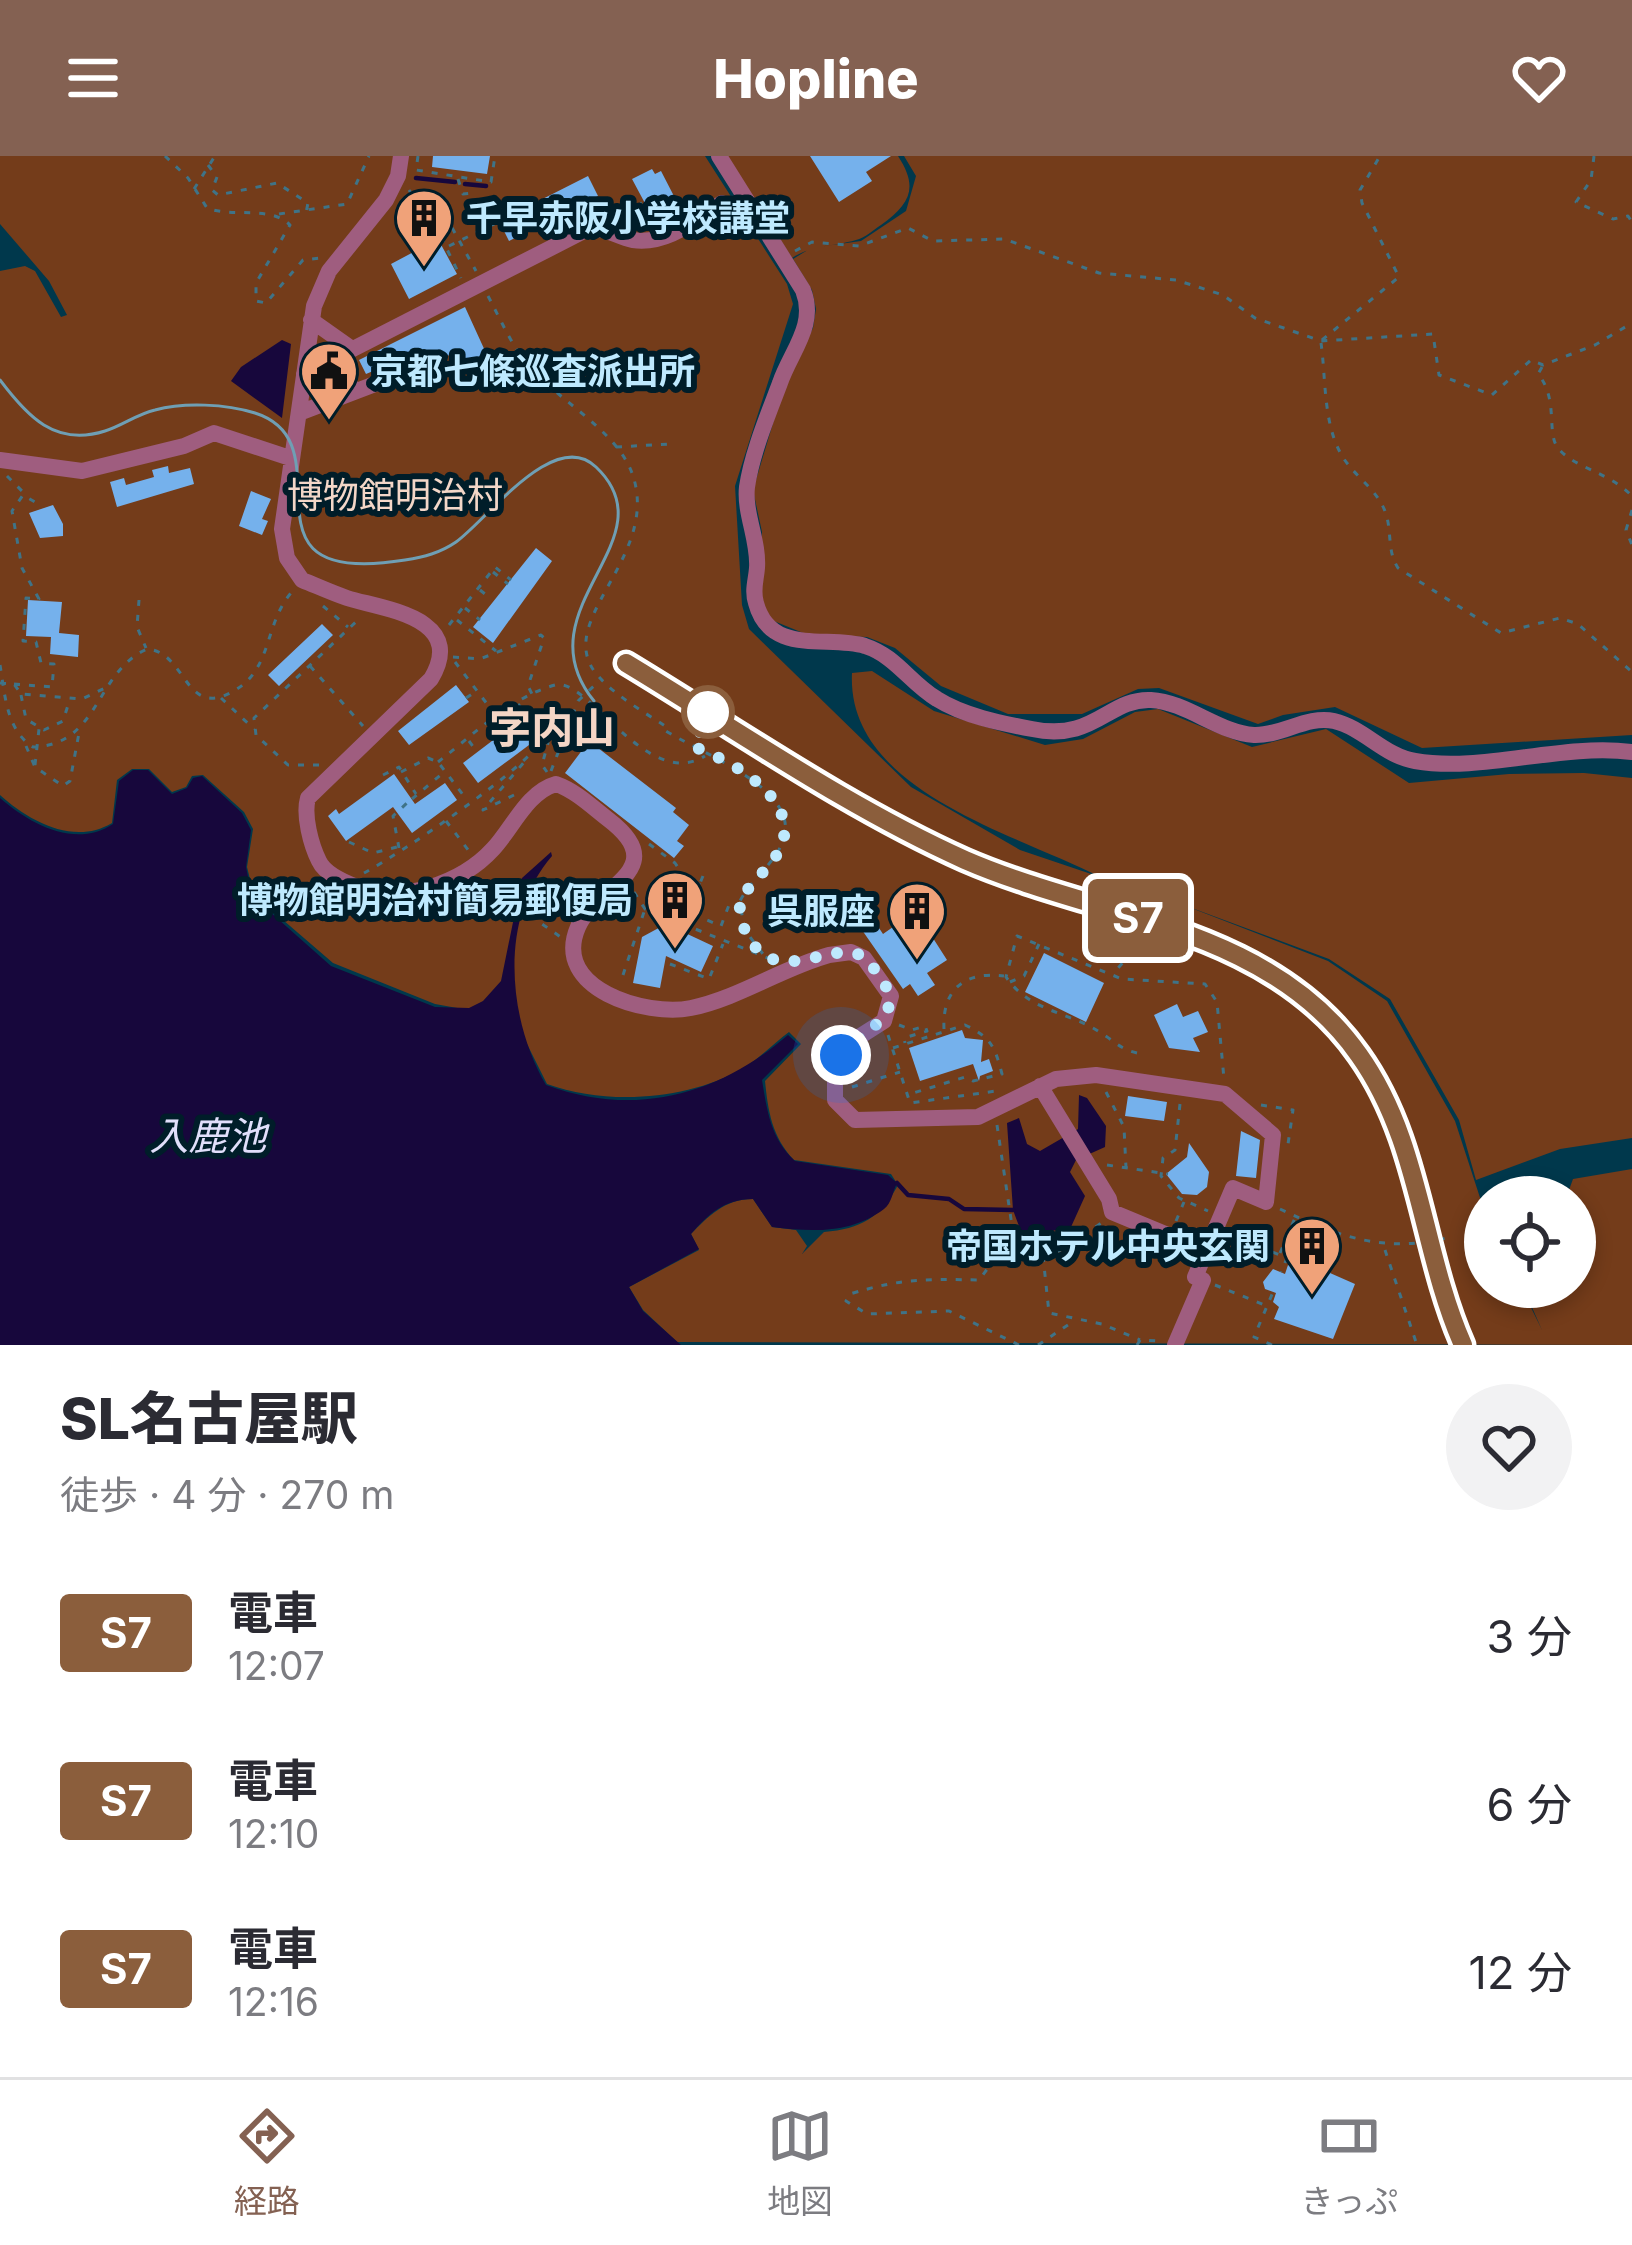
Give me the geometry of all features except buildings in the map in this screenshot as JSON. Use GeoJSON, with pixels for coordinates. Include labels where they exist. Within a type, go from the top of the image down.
{"type":"FeatureCollection","features":[{"type":"Feature","properties":{"kind":"street"},"geometry":{"type":"LineString","coordinates":[[401,156],[398,176],[375,217],[326,276],[311,320],[282,540],[302,580],[349,599],[414,614],[442,650],[431,679],[321,783],[306,805],[319,861],[346,882],[395,893],[454,877],[489,853],[538,793],[556,784],[621,829],[632,845],[634,861],[610,912]]}},
{"type":"Feature","properties":{"kind":"street"},"geometry":{"type":"LineString","coordinates":[[719,156],[803,290],[808,308],[780,381],[747,493],[754,534],[756,604],[765,623],[794,640],[867,647],[892,659],[939,701],[969,714],[1037,731],[1085,728],[1123,707],[1149,700],[1250,735],[1331,720],[1394,754],[1422,762],[1577,750],[1632,752]]}},
{"type":"Feature","properties":{"kind":"street"},"geometry":{"type":"LineString","coordinates":[[304,374],[596,227],[632,239],[658,239],[722,203]]}},
{"type":"Feature","properties":{"kind":"street"},"geometry":{"type":"LineString","coordinates":[[311,320],[344,353],[354,392]]}},
{"type":"Feature","properties":{"kind":"street"},"geometry":{"type":"LineString","coordinates":[[299,412],[396,376]]}},
{"type":"Feature","properties":{"kind":"street"},"geometry":{"type":"LineString","coordinates":[[0,463],[78,472],[184,446],[214,433],[291,452]]}},
{"type":"Feature","properties":{"kind":"street"},"geometry":{"type":"LineString","coordinates":[[624,890],[585,915],[575,934],[577,966],[598,990],[640,1005],[683,1010],[811,960],[854,952],[869,962],[889,991],[891,1006],[884,1021],[851,1042],[837,1061],[833,1093],[843,1112],[869,1122],[972,1118],[995,1112],[1068,1075],[1096,1075],[1226,1094],[1270,1130],[1267,1202],[1233,1188],[1212,1220],[1195,1277],[1203,1280],[1173,1345]]}},
{"type":"Feature","properties":{"kind":"street"},"geometry":{"type":"LineString","coordinates":[[1040,1086],[1112,1212],[1206,1251]]}},
{"type":"Feature","properties":{"kind":"path"},"geometry":{"type":"LineString","coordinates":[[194,189],[215,156]]}},
{"type":"Feature","properties":{"kind":"path"},"geometry":{"type":"LineString","coordinates":[[169,158],[204,205],[222,213],[278,215],[349,203],[369,156]]}},
{"type":"Feature","properties":{"kind":"path"},"geometry":{"type":"LineString","coordinates":[[418,156],[416,170],[491,182],[495,156]]}},
{"type":"Feature","properties":{"kind":"path"},"geometry":{"type":"LineString","coordinates":[[1321,341],[1399,277],[1360,190],[1380,156]]}},
{"type":"Feature","properties":{"kind":"path"},"geometry":{"type":"LineString","coordinates":[[1594,156],[1591,181],[1576,202],[1613,219],[1628,216],[1632,222]]}},
{"type":"Feature","properties":{"kind":"path"},"geometry":{"type":"LineString","coordinates":[[208,166],[217,177],[212,190],[218,195],[277,183],[308,203],[306,213]]}},
{"type":"Feature","properties":{"kind":"path"},"geometry":{"type":"LineString","coordinates":[[398,176],[424,212],[448,222],[530,367],[614,447],[632,474],[636,523],[626,559],[591,615],[585,634],[586,656],[601,680],[687,746],[709,754],[780,805],[787,821],[776,856],[745,892],[740,906],[744,929],[766,958]]}},
{"type":"Feature","properties":{"kind":"path"},"geometry":{"type":"LineString","coordinates":[[458,177],[465,195],[473,193]]}},
{"type":"Feature","properties":{"kind":"path"},"geometry":{"type":"LineString","coordinates":[[596,227],[642,203]]}},
{"type":"Feature","properties":{"kind":"path"},"geometry":{"type":"LineString","coordinates":[[278,215],[290,225],[256,284],[256,302],[266,303],[275,296],[303,260],[314,257],[327,262]]}},
{"type":"Feature","properties":{"kind":"path"},"geometry":{"type":"LineString","coordinates":[[447,248],[496,223]]}},
{"type":"Feature","properties":{"kind":"path"},"geometry":{"type":"LineString","coordinates":[[784,258],[812,242],[859,245],[908,228],[933,241],[1004,239],[1099,273],[1176,280],[1207,290],[1255,318],[1321,341],[1433,334],[1438,375],[1492,395],[1531,360],[1543,365]]}},
{"type":"Feature","properties":{"kind":"path"},"geometry":{"type":"LineString","coordinates":[[441,237],[462,278],[449,284]]}},
{"type":"Feature","properties":{"kind":"path"},"geometry":{"type":"LineString","coordinates":[[1632,323],[1595,345],[1543,365],[1538,374],[1550,393],[1552,440],[1558,448],[1569,459],[1602,471],[1632,496]]}},
{"type":"Feature","properties":{"kind":"path"},"geometry":{"type":"LineString","coordinates":[[1321,341],[1329,421],[1338,450],[1378,498],[1386,514],[1390,556],[1397,568],[1501,633],[1560,618],[1578,624],[1632,672]]}},
{"type":"Feature","properties":{"kind":"path"},"geometry":{"type":"LineString","coordinates":[[614,447],[671,444]]}},
{"type":"Feature","properties":{"kind":"path"},"geometry":{"type":"LineString","coordinates":[[0,463],[35,502]]}},
{"type":"Feature","properties":{"kind":"path"},"geometry":{"type":"LineString","coordinates":[[2,683],[52,688],[54,664],[40,663],[36,642],[22,640],[27,578],[12,511],[18,498],[26,496]]}},
{"type":"Feature","properties":{"kind":"path"},"geometry":{"type":"LineString","coordinates":[[1632,510],[1626,539],[1632,544]]}},
{"type":"Feature","properties":{"kind":"path"},"geometry":{"type":"LineString","coordinates":[[442,650],[454,618],[492,571],[509,582]]}},
{"type":"Feature","properties":{"kind":"path"},"geometry":{"type":"LineString","coordinates":[[26,598],[39,599],[27,578]]}},
{"type":"Feature","properties":{"kind":"path"},"geometry":{"type":"LineString","coordinates":[[220,697],[257,671],[278,611],[302,580]]}},
{"type":"Feature","properties":{"kind":"path"},"geometry":{"type":"LineString","coordinates":[[478,589],[490,598]]}},
{"type":"Feature","properties":{"kind":"path"},"geometry":{"type":"LineString","coordinates":[[139,600],[136,627],[147,650]]}},
{"type":"Feature","properties":{"kind":"path"},"geometry":{"type":"LineString","coordinates":[[255,730],[254,718],[349,628],[382,606]]}},
{"type":"Feature","properties":{"kind":"path"},"geometry":{"type":"LineString","coordinates":[[464,607],[479,620]]}},
{"type":"Feature","properties":{"kind":"path"},"geometry":{"type":"LineString","coordinates":[[335,614],[349,628]]}},
{"type":"Feature","properties":{"kind":"path"},"geometry":{"type":"LineString","coordinates":[[454,618],[497,652]]}},
{"type":"Feature","properties":{"kind":"path"},"geometry":{"type":"LineString","coordinates":[[442,650],[473,661],[543,636],[528,686],[533,694]]}},
{"type":"Feature","properties":{"kind":"path"},"geometry":{"type":"LineString","coordinates":[[26,742],[37,747],[58,743],[79,731],[124,665],[147,650],[165,653],[197,694],[220,697],[288,765],[309,768],[329,760]]}},
{"type":"Feature","properties":{"kind":"path"},"geometry":{"type":"LineString","coordinates":[[442,650],[506,730]]}},
{"type":"Feature","properties":{"kind":"path"},"geometry":{"type":"LineString","coordinates":[[0,664],[10,719],[35,767],[54,783],[67,784],[77,760],[79,731]]}},
{"type":"Feature","properties":{"kind":"path"},"geometry":{"type":"LineString","coordinates":[[310,666],[364,727],[366,740]]}},
{"type":"Feature","properties":{"kind":"path"},"geometry":{"type":"LineString","coordinates":[[517,702],[548,742],[542,765],[548,768],[581,695],[601,680]]}},
{"type":"Feature","properties":{"kind":"path"},"geometry":{"type":"LineString","coordinates":[[437,762],[517,702],[560,684],[674,765],[689,765],[709,754]]}},
{"type":"Feature","properties":{"kind":"path"},"geometry":{"type":"LineString","coordinates":[[14,685],[24,713],[39,729],[35,767]]}},
{"type":"Feature","properties":{"kind":"path"},"geometry":{"type":"LineString","coordinates":[[21,694],[82,699],[109,686]]}},
{"type":"Feature","properties":{"kind":"path"},"geometry":{"type":"LineString","coordinates":[[466,698],[476,691]]}},
{"type":"Feature","properties":{"kind":"path"},"geometry":{"type":"LineString","coordinates":[[39,729],[60,725],[70,698]]}},
{"type":"Feature","properties":{"kind":"path"},"geometry":{"type":"LineString","coordinates":[[24,713],[33,714]]}},
{"type":"Feature","properties":{"kind":"path"},"geometry":{"type":"LineString","coordinates":[[346,882],[445,819],[544,738]]}},
{"type":"Feature","properties":{"kind":"path"},"geometry":{"type":"LineString","coordinates":[[467,740],[477,752]]}},
{"type":"Feature","properties":{"kind":"path"},"geometry":{"type":"LineString","coordinates":[[516,794],[483,810],[526,765],[526,755]]}},
{"type":"Feature","properties":{"kind":"path"},"geometry":{"type":"LineString","coordinates":[[401,772],[423,758],[437,762],[468,802]]}},
{"type":"Feature","properties":{"kind":"path"},"geometry":{"type":"LineString","coordinates":[[383,775],[394,767],[401,772],[412,799]]}},
{"type":"Feature","properties":{"kind":"path"},"geometry":{"type":"LineString","coordinates":[[399,849],[393,816],[445,772]]}},
{"type":"Feature","properties":{"kind":"path"},"geometry":{"type":"LineString","coordinates":[[445,819],[473,857]]}},
{"type":"Feature","properties":{"kind":"path"},"geometry":{"type":"LineString","coordinates":[[621,829],[665,855],[685,878],[702,885]]}},
{"type":"Feature","properties":{"kind":"path"},"geometry":{"type":"LineString","coordinates":[[349,842],[373,853],[399,849]]}},
{"type":"Feature","properties":{"kind":"path"},"geometry":{"type":"LineString","coordinates":[[704,875],[688,912],[721,926],[729,905],[740,906]]}},
{"type":"Feature","properties":{"kind":"path"},"geometry":{"type":"LineString","coordinates":[[653,912],[658,895],[685,878]]}},
{"type":"Feature","properties":{"kind":"path"},"geometry":{"type":"LineString","coordinates":[[463,908],[466,893],[478,879],[565,939]]}},
{"type":"Feature","properties":{"kind":"path"},"geometry":{"type":"LineString","coordinates":[[624,890],[644,909],[781,962]]}},
{"type":"Feature","properties":{"kind":"path"},"geometry":{"type":"LineString","coordinates":[[623,975],[644,909]]}},
{"type":"Feature","properties":{"kind":"path"},"geometry":{"type":"LineString","coordinates":[[1101,915],[1148,933],[1112,976]]}},
{"type":"Feature","properties":{"kind":"path"},"geometry":{"type":"LineString","coordinates":[[1008,979],[1017,936],[1112,976],[1188,980],[1208,987],[1217,1002],[1226,1094],[1293,1110],[1288,1150],[1283,1157],[1272,1158]]}},
{"type":"Feature","properties":{"kind":"path"},"geometry":{"type":"LineString","coordinates":[[670,964],[709,979],[723,942]]}},
{"type":"Feature","properties":{"kind":"path"},"geometry":{"type":"LineString","coordinates":[[944,1032],[945,1001],[959,983],[983,975],[1024,976],[1040,942]]}},
{"type":"Feature","properties":{"kind":"path"},"geometry":{"type":"LineString","coordinates":[[1008,979],[1034,1006],[1137,1053]]}},
{"type":"Feature","properties":{"kind":"path"},"geometry":{"type":"LineString","coordinates":[[893,1048],[965,1025],[986,1035],[1002,1074],[973,1082],[964,1077],[908,1095]]}},
{"type":"Feature","properties":{"kind":"path"},"geometry":{"type":"LineString","coordinates":[[901,1027],[925,1026],[927,1031],[904,1038],[906,1044]]}},
{"type":"Feature","properties":{"kind":"path"},"geometry":{"type":"LineString","coordinates":[[890,1041],[910,1102],[1001,1090]]}},
{"type":"Feature","properties":{"kind":"path"},"geometry":{"type":"LineString","coordinates":[[843,1090],[900,1072]]}},
{"type":"Feature","properties":{"kind":"path"},"geometry":{"type":"LineString","coordinates":[[1096,1075],[1124,1127],[1126,1168]]}},
{"type":"Feature","properties":{"kind":"path"},"geometry":{"type":"LineString","coordinates":[[1180,1102],[1175,1150],[1163,1158],[1164,1173],[1184,1201],[1287,1258],[1281,1272]]}},
{"type":"Feature","properties":{"kind":"path"},"geometry":{"type":"LineString","coordinates":[[995,1112],[1015,1246],[1026,1255],[1043,1257],[1084,1238],[1112,1212]]}},
{"type":"Feature","properties":{"kind":"path"},"geometry":{"type":"LineString","coordinates":[[1109,1166],[1164,1173]]}},
{"type":"Feature","properties":{"kind":"path"},"geometry":{"type":"LineString","coordinates":[[1170,1236],[1184,1201]]}},
{"type":"Feature","properties":{"kind":"path"},"geometry":{"type":"LineString","coordinates":[[1267,1202],[1341,1236],[1384,1246],[1450,1237]]}},
{"type":"Feature","properties":{"kind":"path"},"geometry":{"type":"LineString","coordinates":[[1280,1255],[1296,1216]]}},
{"type":"Feature","properties":{"kind":"path"},"geometry":{"type":"LineString","coordinates":[[1015,1246],[997,1256],[986,1274],[975,1281],[937,1276],[897,1282],[850,1294],[846,1301],[867,1314],[949,1311],[1019,1345]]}},
{"type":"Feature","properties":{"kind":"path"},"geometry":{"type":"LineString","coordinates":[[1384,1246],[1417,1345]]}},
{"type":"Feature","properties":{"kind":"path"},"geometry":{"type":"LineString","coordinates":[[1043,1257],[1049,1313],[1102,1324],[1139,1342],[1173,1345]]}},
{"type":"Feature","properties":{"kind":"path"},"geometry":{"type":"LineString","coordinates":[[1203,1280],[1267,1306]]}},
{"type":"Feature","properties":{"kind":"path"},"geometry":{"type":"LineString","coordinates":[[1272,1345],[1254,1337],[1273,1292]]}},
{"type":"Feature","properties":{"kind":"path"},"geometry":{"type":"LineString","coordinates":[[1038,1345],[1076,1320]]}},
{"type":"Feature","properties":{"kind":"green space","name":"博物館明治村"},"geometry":{"type":"Polygon","coordinates":[[[0,156],[705,156],[787,284],[793,304],[735,486],[742,605],[749,629],[911,787],[1020,850],[1100,877],[983,825],[906,778],[877,749],[858,714],[852,673],[872,671],[934,711],[1045,745],[1083,739],[1135,712],[1158,709],[1252,747],[1326,729],[1409,783],[1509,774],[1632,778],[1632,1138],[1560,1149],[1487,1176],[1475,1176],[1459,1120],[1390,999],[1329,959],[1173,901],[1328,961],[1387,1001],[1455,1121],[1473,1176],[1464,1176],[1464,1308],[1531,1308],[1542,1330],[1532,1308],[1596,1308],[1596,1176],[1591,1176],[1632,1169],[1632,1345],[677,1342],[643,1310],[629,1287],[699,1250],[691,1234],[718,1210],[753,1199],[772,1227],[796,1230],[807,1246],[802,1254],[824,1232],[868,1219],[898,1185],[891,1174],[794,1160],[787,1151],[772,1123],[765,1081],[801,1044],[789,1032],[744,1068],[673,1093],[621,1097],[547,1084],[523,1036],[496,1015],[435,1004],[333,963],[254,895],[247,867],[253,829],[244,812],[203,775],[192,776],[186,787],[172,792],[149,769],[132,769],[117,780],[112,823],[83,832],[38,821],[0,795],[0,271],[25,266],[35,271],[61,317],[67,315],[49,281],[0,224],[0,156]]]}},
{"type":"Feature","properties":{"kind":"green space"},"geometry":{"type":"Polygon","coordinates":[[[726,156],[898,156],[908,177],[908,195],[891,217],[863,238],[792,258],[726,156]]]}},
{"type":"Feature","properties":{"kind":"green space"},"geometry":{"type":"Polygon","coordinates":[[[904,156],[1632,156],[1632,735],[1422,748],[1335,707],[1258,724],[1159,688],[1138,689],[1082,714],[1008,714],[941,686],[895,648],[867,637],[808,635],[769,619],[760,599],[762,532],[753,490],[785,383],[813,328],[816,309],[812,290],[793,259],[811,248],[861,241],[906,211],[916,176],[904,156]]]}},
{"type":"Feature","properties":{"kind":"water"},"geometry":{"type":"Polygon","coordinates":[[[282,340],[291,344],[282,418],[231,381],[241,367],[282,340]]]}},
{"type":"Feature","properties":{"kind":"water","name":"入鹿池"},"geometry":{"type":"Polygon","coordinates":[[[133,770],[148,770],[172,794],[202,776],[242,813],[251,830],[246,867],[252,896],[331,966],[435,1007],[469,1008],[483,1001],[501,981],[522,878],[551,852],[523,908],[514,968],[523,1030],[546,1085],[612,1100],[674,1095],[733,1073],[788,1035],[798,1044],[762,1080],[780,1143],[795,1161],[888,1175],[897,1183],[889,1203],[858,1223],[816,1230],[772,1227],[753,1199],[717,1210],[691,1234],[699,1249],[629,1287],[643,1311],[681,1345],[0,1345],[0,798],[39,824],[84,834],[113,824],[119,781],[133,770]]]}},
{"type":"Feature","properties":{"kind":"water"},"geometry":{"type":"Polygon","coordinates":[[[1079,1095],[1087,1098],[1106,1126],[1105,1147],[1076,1160],[1070,1172],[1085,1196],[1071,1227],[1023,1237],[1013,1210],[1007,1123],[1019,1118],[1027,1144],[1040,1151],[1078,1129],[1079,1095]]]}},
{"type":"Feature","properties":{"kind":"waterway"},"geometry":{"type":"LineString","coordinates":[[416,178],[455,182]]}},
{"type":"Feature","properties":{"kind":"waterway"},"geometry":{"type":"LineString","coordinates":[[465,184],[486,186]]}},
{"type":"Feature","properties":{"kind":"waterway"},"geometry":{"type":"LineString","coordinates":[[417,898],[472,879]]}},
{"type":"Feature","properties":{"kind":"waterway"},"geometry":{"type":"LineString","coordinates":[[897,1183],[908,1195],[949,1199],[964,1209],[1013,1210]]}},
{"type":"Feature","properties":{"kind":"tram line"},"geometry":{"type":"LineString","coordinates":[[0,380],[32,416],[71,435],[105,431],[148,412],[179,406],[255,413],[282,429],[294,453],[304,534],[319,554],[351,563],[405,560],[444,549],[542,467],[579,458],[596,467],[615,494],[618,521],[574,635],[576,667],[594,701]]}},
{"type":"Feature","properties":{"kind":"railway"},"geometry":{"type":"LineString","coordinates":[[626,663],[835,792],[921,839],[1016,880],[1230,952],[1278,978],[1322,1012],[1359,1055],[1395,1124],[1463,1345]]}},
{"type":"Feature","properties":{"kind":"train","name":"S7"},"geometry":{"type":"LineString","coordinates":[[626,663],[889,821],[967,860],[1181,932],[1286,983],[1347,1038],[1393,1112],[1463,1345]]}},
{"type":"Feature","properties":{"kind":"place","name":"千早赤阪小学校講堂"},"geometry":{"type":"Point","coordinates":[424,269]}},
{"type":"Feature","properties":{"kind":"place","name":"京都七條巡査派出所"},"geometry":{"type":"Point","coordinates":[329,422]}},
{"type":"Feature","properties":{"kind":"place","name":"博物館明治村簡易郵便局"},"geometry":{"type":"Point","coordinates":[675,951]}},
{"type":"Feature","properties":{"kind":"place","name":"呉服座"},"geometry":{"type":"Point","coordinates":[917,962]}},
{"type":"Feature","properties":{"kind":"place","name":"帝国ホテル中央玄関"},"geometry":{"type":"Point","coordinates":[1312,1297]}},
{"type":"Feature","properties":{"kind":"district","name":"字内山"},"geometry":{"type":"Point","coordinates":[552,728]}},
{"type":"Feature","properties":{"kind":"route"},"geometry":{"type":"LineString","coordinates":[[708,712],[694,747],[766,791],[787,821],[776,856],[740,901],[741,922],[754,945],[766,958],[794,963],[854,952],[869,962],[891,996],[884,1021],[851,1042],[841,1055]]}}]}
